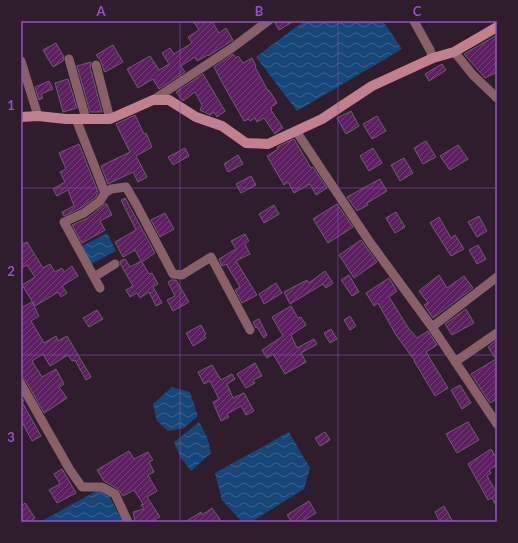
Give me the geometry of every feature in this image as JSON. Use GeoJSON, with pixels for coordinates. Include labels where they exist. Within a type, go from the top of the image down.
{"type":"FeatureCollection","features":[{"type":"Feature","properties":{"kind":"street"},"geometry":{"type":"LineString","coordinates":[[21,117],[38,116],[81,119],[110,119],[153,100],[232,48],[268,21]]}},
{"type":"Feature","properties":{"kind":"street"},"geometry":{"type":"LineString","coordinates":[[414,21],[433,58]]}},
{"type":"Feature","properties":{"kind":"street"},"geometry":{"type":"LineString","coordinates":[[153,100],[169,100],[196,117],[222,126],[246,143],[268,144],[322,120],[372,86],[433,58],[454,52],[497,27]]}},
{"type":"Feature","properties":{"kind":"street"},"geometry":{"type":"LineString","coordinates":[[456,54],[473,76],[497,98]]}},
{"type":"Feature","properties":{"kind":"street"},"geometry":{"type":"LineString","coordinates":[[69,59],[81,119],[105,193]]}},
{"type":"Feature","properties":{"kind":"street"},"geometry":{"type":"LineString","coordinates":[[21,61],[38,116]]}},
{"type":"Feature","properties":{"kind":"street"},"geometry":{"type":"LineString","coordinates":[[96,65],[110,119]]}},
{"type":"Feature","properties":{"kind":"street"},"geometry":{"type":"LineString","coordinates":[[296,131],[368,241],[432,327],[497,424]]}},
{"type":"Feature","properties":{"kind":"street"},"geometry":{"type":"LineString","coordinates":[[100,288],[64,222],[84,213],[100,202],[105,193],[111,189],[126,187],[173,274],[182,275],[211,257],[250,330]]}},
{"type":"Feature","properties":{"kind":"street"},"geometry":{"type":"LineString","coordinates":[[94,277],[115,264]]}},
{"type":"Feature","properties":{"kind":"street"},"geometry":{"type":"LineString","coordinates":[[432,327],[497,277]]}},
{"type":"Feature","properties":{"kind":"street"},"geometry":{"type":"LineString","coordinates":[[455,362],[497,333]]}},
{"type":"Feature","properties":{"kind":"street"},"geometry":{"type":"LineString","coordinates":[[21,384],[70,470],[82,487],[102,487],[115,494],[128,522]]}},
{"type":"Feature","properties":{"kind":"water"},"geometry":{"type":"Polygon","coordinates":[[[304,21],[383,21],[402,49],[297,111],[256,57],[304,21]]]}},
{"type":"Feature","properties":{"kind":"water"},"geometry":{"type":"Polygon","coordinates":[[[107,233],[116,251],[91,264],[82,246],[107,233]]]}},
{"type":"Feature","properties":{"kind":"water"},"geometry":{"type":"Polygon","coordinates":[[[172,387],[190,392],[198,416],[184,428],[168,431],[157,421],[153,404],[172,387]]]}},
{"type":"Feature","properties":{"kind":"water"},"geometry":{"type":"Polygon","coordinates":[[[199,422],[207,437],[211,453],[191,471],[181,458],[174,442],[199,422]]]}},
{"type":"Feature","properties":{"kind":"water"},"geometry":{"type":"Polygon","coordinates":[[[289,432],[310,468],[304,489],[251,522],[242,522],[222,500],[215,473],[289,432]]]}},
{"type":"Feature","properties":{"kind":"water"},"geometry":{"type":"Polygon","coordinates":[[[98,490],[108,494],[123,522],[40,522],[98,490]]]}},
{"type":"Feature","properties":{"kind":"building"},"geometry":{"type":"Polygon","coordinates":[[[193,21],[212,21],[219,33],[226,28],[233,40],[208,56],[197,61],[195,57],[181,66],[185,72],[159,89],[153,79],[138,88],[127,69],[150,56],[159,70],[169,64],[162,53],[170,48],[174,54],[192,43],[188,37],[199,30],[193,21]]]}},
{"type":"Feature","properties":{"kind":"building"},"geometry":{"type":"Polygon","coordinates":[[[274,21],[294,21],[279,30],[274,21]]]}},
{"type":"Feature","properties":{"kind":"building"},"geometry":{"type":"Polygon","coordinates":[[[497,35],[497,62],[495,64],[497,72],[485,78],[464,54],[497,35]]]}},
{"type":"Feature","properties":{"kind":"building"},"geometry":{"type":"Polygon","coordinates":[[[56,43],[64,57],[63,61],[53,67],[43,50],[56,43]]]}},
{"type":"Feature","properties":{"kind":"building"},"geometry":{"type":"Polygon","coordinates":[[[113,45],[123,62],[105,72],[101,61],[96,55],[113,45]]]}},
{"type":"Feature","properties":{"kind":"building"},"geometry":{"type":"Polygon","coordinates":[[[233,54],[236,58],[238,56],[243,63],[252,58],[256,66],[255,67],[268,91],[269,90],[277,103],[271,107],[271,110],[283,128],[275,134],[264,118],[257,122],[255,118],[250,121],[249,119],[244,121],[214,67],[233,54]]]}},
{"type":"Feature","properties":{"kind":"building"},"geometry":{"type":"Polygon","coordinates":[[[91,62],[90,67],[102,112],[90,112],[77,66],[91,62]]]}},
{"type":"Feature","properties":{"kind":"building"},"geometry":{"type":"Polygon","coordinates":[[[442,64],[446,70],[429,81],[425,74],[442,64]]]}},
{"type":"Feature","properties":{"kind":"building"},"geometry":{"type":"Polygon","coordinates":[[[203,74],[225,111],[217,117],[214,112],[210,115],[200,110],[202,105],[195,92],[183,101],[176,92],[203,74]]]}},
{"type":"Feature","properties":{"kind":"building"},"geometry":{"type":"Polygon","coordinates":[[[68,79],[77,108],[63,112],[55,83],[68,79]]]}},
{"type":"Feature","properties":{"kind":"building"},"geometry":{"type":"Polygon","coordinates":[[[49,81],[53,89],[41,94],[43,98],[39,100],[35,87],[49,81]]]}},
{"type":"Feature","properties":{"kind":"building"},"geometry":{"type":"Polygon","coordinates":[[[351,111],[359,126],[346,134],[337,118],[351,111]]]}},
{"type":"Feature","properties":{"kind":"building"},"geometry":{"type":"Polygon","coordinates":[[[135,115],[144,134],[146,133],[152,147],[136,156],[147,177],[138,182],[133,172],[108,184],[101,166],[130,152],[116,124],[135,115]]]}},
{"type":"Feature","properties":{"kind":"building"},"geometry":{"type":"Polygon","coordinates":[[[377,116],[386,131],[372,139],[363,124],[377,116]]]}},
{"type":"Feature","properties":{"kind":"building"},"geometry":{"type":"Polygon","coordinates":[[[294,139],[311,168],[313,167],[327,188],[316,195],[310,184],[294,193],[288,182],[284,185],[267,156],[278,149],[277,147],[294,139]]]}},
{"type":"Feature","properties":{"kind":"building"},"geometry":{"type":"Polygon","coordinates":[[[426,141],[436,157],[423,164],[414,148],[426,141]]]}},
{"type":"Feature","properties":{"kind":"building"},"geometry":{"type":"Polygon","coordinates":[[[79,144],[98,192],[96,197],[81,208],[64,216],[62,212],[74,206],[68,190],[57,196],[53,189],[65,182],[60,172],[66,169],[59,153],[79,144]]]}},
{"type":"Feature","properties":{"kind":"building"},"geometry":{"type":"Polygon","coordinates":[[[458,145],[468,159],[450,170],[440,156],[458,145]]]}},
{"type":"Feature","properties":{"kind":"building"},"geometry":{"type":"Polygon","coordinates":[[[185,148],[189,156],[173,165],[168,157],[185,148]]]}},
{"type":"Feature","properties":{"kind":"building"},"geometry":{"type":"Polygon","coordinates":[[[373,148],[382,163],[369,171],[360,156],[373,148]]]}},
{"type":"Feature","properties":{"kind":"building"},"geometry":{"type":"Polygon","coordinates":[[[238,155],[243,164],[228,172],[224,164],[238,155]]]}},
{"type":"Feature","properties":{"kind":"building"},"geometry":{"type":"Polygon","coordinates":[[[404,158],[413,173],[400,181],[391,165],[404,158]]]}},
{"type":"Feature","properties":{"kind":"building"},"geometry":{"type":"Polygon","coordinates":[[[251,176],[256,185],[241,193],[236,184],[251,176]]]}},
{"type":"Feature","properties":{"kind":"building"},"geometry":{"type":"Polygon","coordinates":[[[380,179],[387,191],[357,211],[347,197],[380,179]]]}},
{"type":"Feature","properties":{"kind":"building"},"geometry":{"type":"Polygon","coordinates":[[[125,198],[155,253],[142,262],[149,274],[152,273],[158,284],[153,287],[162,303],[156,306],[149,292],[140,298],[137,293],[130,297],[126,290],[133,286],[120,261],[125,259],[130,267],[141,261],[135,250],[123,257],[115,242],[136,230],[121,200],[125,198]]]}},
{"type":"Feature","properties":{"kind":"building"},"geometry":{"type":"Polygon","coordinates":[[[106,203],[112,215],[100,221],[105,230],[82,243],[72,225],[88,218],[106,203]]]}},
{"type":"Feature","properties":{"kind":"building"},"geometry":{"type":"Polygon","coordinates":[[[337,204],[353,227],[328,243],[313,219],[337,204]]]}},
{"type":"Feature","properties":{"kind":"building"},"geometry":{"type":"Polygon","coordinates":[[[274,205],[279,214],[264,223],[259,214],[274,205]]]}},
{"type":"Feature","properties":{"kind":"building"},"geometry":{"type":"Polygon","coordinates":[[[396,212],[405,227],[395,233],[386,218],[396,212]]]}},
{"type":"Feature","properties":{"kind":"building"},"geometry":{"type":"Polygon","coordinates":[[[165,213],[174,229],[160,237],[151,220],[165,213]]]}},
{"type":"Feature","properties":{"kind":"building"},"geometry":{"type":"Polygon","coordinates":[[[479,216],[487,231],[477,237],[468,222],[479,216]]]}},
{"type":"Feature","properties":{"kind":"building"},"geometry":{"type":"Polygon","coordinates":[[[439,217],[451,238],[455,235],[464,249],[451,256],[430,223],[439,217]]]}},
{"type":"Feature","properties":{"kind":"building"},"geometry":{"type":"Polygon","coordinates":[[[245,234],[249,241],[245,244],[250,254],[236,261],[257,295],[242,303],[235,290],[240,287],[226,264],[222,266],[219,259],[236,249],[231,241],[245,234]]]}},
{"type":"Feature","properties":{"kind":"building"},"geometry":{"type":"Polygon","coordinates":[[[361,240],[377,262],[354,278],[339,255],[361,240]]]}},
{"type":"Feature","properties":{"kind":"building"},"geometry":{"type":"Polygon","coordinates":[[[27,242],[43,268],[50,264],[55,272],[62,268],[64,272],[72,266],[78,276],[62,286],[67,293],[61,297],[58,292],[35,306],[22,285],[35,277],[27,265],[21,268],[21,245],[27,242]]]}},
{"type":"Feature","properties":{"kind":"building"},"geometry":{"type":"Polygon","coordinates":[[[478,245],[486,259],[477,264],[469,250],[478,245]]]}},
{"type":"Feature","properties":{"kind":"building"},"geometry":{"type":"Polygon","coordinates":[[[325,271],[333,283],[326,288],[323,284],[290,304],[284,292],[307,280],[309,283],[325,271]]]}},
{"type":"Feature","properties":{"kind":"building"},"geometry":{"type":"Polygon","coordinates":[[[349,275],[359,292],[352,296],[341,280],[349,275]]]}},
{"type":"Feature","properties":{"kind":"building"},"geometry":{"type":"Polygon","coordinates":[[[439,275],[447,288],[464,276],[473,288],[433,318],[424,305],[428,303],[419,291],[439,275]]]}},
{"type":"Feature","properties":{"kind":"building"},"geometry":{"type":"Polygon","coordinates":[[[389,278],[397,291],[389,297],[409,329],[417,338],[428,331],[437,345],[426,352],[448,388],[435,396],[415,361],[396,335],[378,303],[374,306],[366,293],[389,278]]]}},
{"type":"Feature","properties":{"kind":"building"},"geometry":{"type":"Polygon","coordinates":[[[171,280],[176,280],[189,302],[173,311],[167,300],[175,296],[168,282],[171,280]]]}},
{"type":"Feature","properties":{"kind":"building"},"geometry":{"type":"Polygon","coordinates":[[[276,283],[282,293],[264,304],[259,294],[276,283]]]}},
{"type":"Feature","properties":{"kind":"building"},"geometry":{"type":"Polygon","coordinates":[[[32,302],[39,316],[31,321],[44,343],[56,336],[58,341],[67,336],[91,377],[86,380],[75,360],[72,361],[68,355],[50,366],[43,354],[32,361],[42,377],[56,369],[64,384],[59,387],[67,398],[44,413],[26,381],[21,378],[21,308],[32,302]]]}},
{"type":"Feature","properties":{"kind":"building"},"geometry":{"type":"Polygon","coordinates":[[[291,306],[298,318],[301,317],[306,325],[291,335],[297,348],[314,339],[317,344],[301,353],[306,362],[285,374],[273,354],[267,358],[262,350],[283,336],[272,317],[291,306]]]}},
{"type":"Feature","properties":{"kind":"building"},"geometry":{"type":"Polygon","coordinates":[[[466,309],[474,323],[452,335],[445,324],[466,309]]]}},
{"type":"Feature","properties":{"kind":"building"},"geometry":{"type":"Polygon","coordinates":[[[97,310],[103,319],[89,327],[83,318],[97,310]]]}},
{"type":"Feature","properties":{"kind":"building"},"geometry":{"type":"Polygon","coordinates":[[[350,316],[356,326],[350,330],[344,320],[350,316]]]}},
{"type":"Feature","properties":{"kind":"building"},"geometry":{"type":"Polygon","coordinates":[[[259,319],[267,335],[264,338],[253,322],[259,319]]]}},
{"type":"Feature","properties":{"kind":"building"},"geometry":{"type":"Polygon","coordinates":[[[201,325],[206,334],[204,335],[206,338],[193,346],[186,333],[201,325]]]}},
{"type":"Feature","properties":{"kind":"building"},"geometry":{"type":"Polygon","coordinates":[[[331,329],[337,339],[330,343],[324,333],[331,329]]]}},
{"type":"Feature","properties":{"kind":"building"},"geometry":{"type":"Polygon","coordinates":[[[497,340],[497,399],[490,403],[471,374],[496,359],[488,347],[497,340]]]}},
{"type":"Feature","properties":{"kind":"building"},"geometry":{"type":"Polygon","coordinates":[[[255,363],[262,376],[253,380],[255,383],[246,388],[237,374],[255,363]]]}},
{"type":"Feature","properties":{"kind":"building"},"geometry":{"type":"Polygon","coordinates":[[[212,365],[221,380],[232,374],[235,379],[227,384],[233,398],[244,393],[254,411],[246,415],[241,406],[227,414],[229,417],[221,421],[213,402],[219,399],[210,381],[204,384],[198,372],[212,365]]]}},
{"type":"Feature","properties":{"kind":"building"},"geometry":{"type":"Polygon","coordinates":[[[460,385],[471,403],[462,409],[451,390],[460,385]]]}},
{"type":"Feature","properties":{"kind":"building"},"geometry":{"type":"Polygon","coordinates":[[[21,396],[24,401],[22,402],[41,436],[32,441],[21,420],[21,396]]]}},
{"type":"Feature","properties":{"kind":"building"},"geometry":{"type":"Polygon","coordinates":[[[468,422],[479,440],[457,453],[446,434],[468,422]]]}},
{"type":"Feature","properties":{"kind":"building"},"geometry":{"type":"Polygon","coordinates":[[[325,432],[330,440],[320,446],[315,438],[325,432]]]}},
{"type":"Feature","properties":{"kind":"building"},"geometry":{"type":"Polygon","coordinates":[[[491,449],[497,459],[497,465],[489,470],[491,473],[487,476],[497,493],[497,507],[492,498],[488,500],[468,464],[491,449]]]}},
{"type":"Feature","properties":{"kind":"building"},"geometry":{"type":"Polygon","coordinates":[[[129,451],[134,459],[148,452],[153,460],[149,462],[154,472],[148,475],[157,491],[147,497],[160,517],[150,522],[135,522],[133,512],[144,509],[141,505],[143,504],[134,490],[123,496],[118,489],[104,481],[97,470],[129,451]]]}},
{"type":"Feature","properties":{"kind":"building"},"geometry":{"type":"Polygon","coordinates":[[[62,469],[76,493],[57,503],[49,490],[60,484],[54,474],[62,469]]]}},
{"type":"Feature","properties":{"kind":"building"},"geometry":{"type":"Polygon","coordinates":[[[309,501],[316,513],[301,522],[292,522],[287,515],[309,501]]]}},
{"type":"Feature","properties":{"kind":"building"},"geometry":{"type":"Polygon","coordinates":[[[25,503],[35,518],[29,522],[24,522],[21,518],[21,506],[25,503]]]}},
{"type":"Feature","properties":{"kind":"building"},"geometry":{"type":"Polygon","coordinates":[[[444,506],[453,522],[440,522],[435,512],[444,506]]]}},
{"type":"Feature","properties":{"kind":"building"},"geometry":{"type":"Polygon","coordinates":[[[212,508],[222,522],[185,522],[201,512],[202,515],[212,508]]]}}]}
